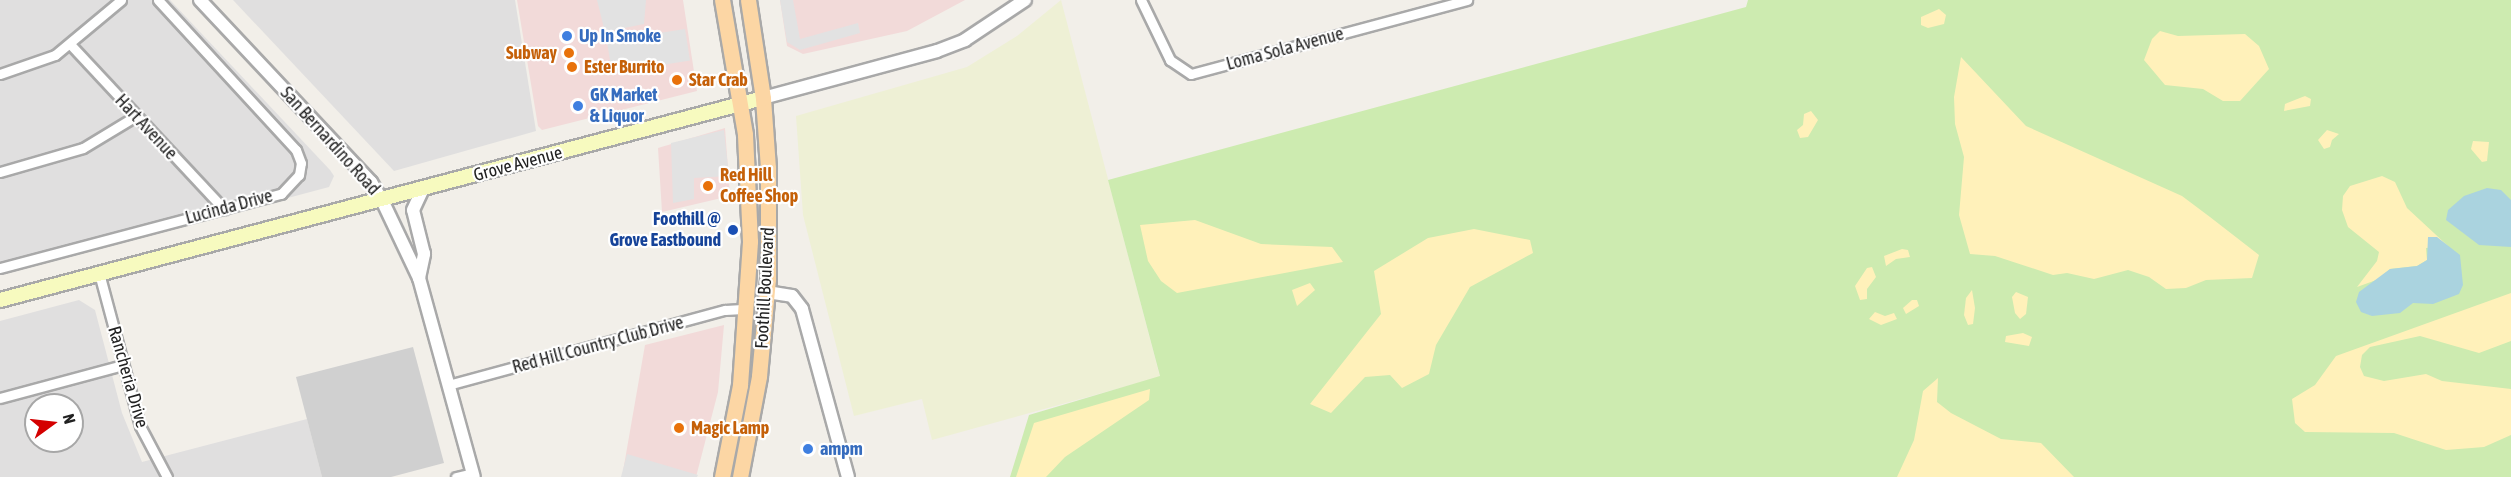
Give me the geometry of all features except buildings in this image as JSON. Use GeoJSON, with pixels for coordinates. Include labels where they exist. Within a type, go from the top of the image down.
{"type":"FeatureCollection","features":[{"type":"Feature","properties":{"kind":"main road","name":"Foothill Boulevard"},"geometry":{"type":"LineString","coordinates":[[722,0],[740,104],[748,171],[747,309],[740,385],[722,477]]}},
{"type":"Feature","properties":{"kind":"main road","name":"Foothill Boulevard"},"geometry":{"type":"LineString","coordinates":[[740,477],[759,376],[767,292],[768,168],[763,98],[748,0]]}},
{"type":"Feature","properties":{"kind":"main road","name":"Grove Avenue"},"geometry":{"type":"LineString","coordinates":[[0,300],[763,98]]}},
{"type":"Feature","properties":{"kind":"street"},"geometry":{"type":"LineString","coordinates":[[0,74],[38,63],[69,45],[121,0]]}},
{"type":"Feature","properties":{"kind":"street","name":"Lucinda Drive"},"geometry":{"type":"LineString","coordinates":[[0,268],[281,194],[299,175],[301,163],[296,150],[158,0]]}},
{"type":"Feature","properties":{"kind":"street","name":"San Bernardino Road"},"geometry":{"type":"LineString","coordinates":[[200,0],[371,182],[382,200],[419,278],[473,475]]}},
{"type":"Feature","properties":{"kind":"street","name":"Grove Avenue"},"geometry":{"type":"LineString","coordinates":[[763,98],[937,51],[965,40],[1025,0]]}},
{"type":"Feature","properties":{"kind":"street","name":"Loma Sola Avenue"},"geometry":{"type":"LineString","coordinates":[[1141,0],[1170,60],[1191,74],[1467,0]]}},
{"type":"Feature","properties":{"kind":"street","name":"Hart Avenue"},"geometry":{"type":"LineString","coordinates":[[69,45],[224,209]]}},
{"type":"Feature","properties":{"kind":"street"},"geometry":{"type":"LineString","coordinates":[[0,172],[83,148],[136,116]]}},
{"type":"Feature","properties":{"kind":"street"},"geometry":{"type":"LineString","coordinates":[[419,278],[424,254],[413,210],[423,189]]}},
{"type":"Feature","properties":{"kind":"street","name":"Rancheria Drive"},"geometry":{"type":"LineString","coordinates":[[99,273],[140,426],[167,477]]}},
{"type":"Feature","properties":{"kind":"street"},"geometry":{"type":"LineString","coordinates":[[767,292],[792,296],[802,309],[848,477]]}},
{"type":"Feature","properties":{"kind":"street","name":"Red Hill Country Club Drive"},"geometry":{"type":"LineString","coordinates":[[448,385],[725,310],[747,309]]}},
{"type":"Feature","properties":{"kind":"street"},"geometry":{"type":"LineString","coordinates":[[0,398],[123,365]]}},
{"type":"Feature","properties":{"kind":"street"},"geometry":{"type":"LineString","coordinates":[[456,477],[473,475]]}},
{"type":"Feature","properties":{"kind":"shaded area"},"geometry":{"type":"Polygon","coordinates":[[[0,0],[170,0],[330,170],[334,176],[329,187],[0,275],[0,0]]]}},
{"type":"Feature","properties":{"kind":"shaded area"},"geometry":{"type":"Polygon","coordinates":[[[233,0],[515,0],[536,131],[394,171],[233,0]]]}},
{"type":"Feature","properties":{"kind":"shaded area"},"geometry":{"type":"Polygon","coordinates":[[[517,0],[683,0],[697,91],[542,130],[538,126],[517,0]]]}},
{"type":"Feature","properties":{"kind":"shaded area"},"geometry":{"type":"Polygon","coordinates":[[[597,0],[646,0],[644,24],[605,32],[597,0]]]}},
{"type":"Feature","properties":{"kind":"shaded area"},"geometry":{"type":"Polygon","coordinates":[[[780,0],[965,0],[907,31],[803,54],[787,46],[780,0]]]}},
{"type":"Feature","properties":{"kind":"shaded area"},"geometry":{"type":"Polygon","coordinates":[[[780,0],[793,0],[800,39],[858,23],[860,33],[800,50],[787,42],[780,0]]]}},
{"type":"Feature","properties":{"kind":"shaded area"},"geometry":{"type":"Polygon","coordinates":[[[685,29],[690,61],[612,73],[607,41],[685,29]]]}},
{"type":"Feature","properties":{"kind":"shaded area"},"geometry":{"type":"Polygon","coordinates":[[[725,128],[730,196],[662,212],[658,148],[725,128]]]}},
{"type":"Feature","properties":{"kind":"shaded area"},"geometry":{"type":"Polygon","coordinates":[[[724,130],[729,176],[694,178],[694,199],[673,203],[671,143],[724,130]]]}},
{"type":"Feature","properties":{"kind":"shaded area"},"geometry":{"type":"Polygon","coordinates":[[[79,300],[95,310],[122,413],[142,462],[307,419],[322,477],[0,477],[0,321],[79,300]]]}},
{"type":"Feature","properties":{"kind":"shaded area"},"geometry":{"type":"Polygon","coordinates":[[[724,325],[718,392],[696,477],[622,477],[645,345],[724,325]]]}},
{"type":"Feature","properties":{"kind":"shaded area"},"geometry":{"type":"Polygon","coordinates":[[[413,347],[444,463],[391,477],[322,477],[296,377],[413,347]]]}},
{"type":"Feature","properties":{"kind":"shaded area"},"geometry":{"type":"Polygon","coordinates":[[[627,454],[698,475],[697,477],[621,477],[627,454]]]}},
{"type":"Feature","properties":{"kind":"green space"},"geometry":{"type":"Polygon","coordinates":[[[1061,0],[1160,377],[932,440],[922,399],[854,416],[803,215],[796,116],[967,67],[1017,36],[1061,0]]]}},
{"type":"Feature","properties":{"kind":"green space"},"geometry":{"type":"Polygon","coordinates":[[[1748,0],[2511,0],[2511,477],[1010,477],[1029,415],[1160,376],[1108,180],[1746,7],[1748,0]]]}},
{"type":"Feature","properties":{"kind":"sand"},"geometry":{"type":"Polygon","coordinates":[[[1939,9],[1946,15],[1944,24],[1928,28],[1921,25],[1921,17],[1939,9]]]}},
{"type":"Feature","properties":{"kind":"sand"},"geometry":{"type":"Polygon","coordinates":[[[2160,31],[2178,36],[2245,34],[2259,46],[2269,69],[2240,101],[2223,101],[2203,89],[2165,85],[2144,60],[2152,39],[2160,31]]]}},
{"type":"Feature","properties":{"kind":"sand"},"geometry":{"type":"Polygon","coordinates":[[[1961,57],[2026,126],[2182,196],[2210,217],[2259,255],[2252,278],[2206,280],[2186,288],[2166,289],[2149,277],[2128,270],[2094,279],[2067,273],[2053,275],[1995,256],[1970,254],[1959,215],[1964,157],[1955,124],[1954,97],[1961,57]]]}},
{"type":"Feature","properties":{"kind":"sand"},"geometry":{"type":"Polygon","coordinates":[[[2305,96],[2311,99],[2310,106],[2284,111],[2285,104],[2305,96]]]}},
{"type":"Feature","properties":{"kind":"sand"},"geometry":{"type":"Polygon","coordinates":[[[1811,111],[1818,120],[1808,137],[1800,138],[1797,130],[1803,125],[1804,114],[1811,111]]]}},
{"type":"Feature","properties":{"kind":"sand"},"geometry":{"type":"Polygon","coordinates":[[[2327,130],[2339,134],[2332,140],[2330,147],[2324,149],[2318,140],[2327,130]]]}},
{"type":"Feature","properties":{"kind":"sand"},"geometry":{"type":"Polygon","coordinates":[[[2473,141],[2489,142],[2487,161],[2482,162],[2471,149],[2473,141]]]}},
{"type":"Feature","properties":{"kind":"sand"},"geometry":{"type":"Polygon","coordinates":[[[2382,176],[2395,182],[2407,208],[2448,246],[2426,248],[2427,260],[2417,266],[2390,269],[2379,279],[2357,287],[2377,261],[2379,252],[2348,227],[2342,210],[2343,196],[2350,186],[2382,176]]]}},
{"type":"Feature","properties":{"kind":"sand"},"geometry":{"type":"Polygon","coordinates":[[[1195,220],[1261,244],[1332,247],[1343,262],[1177,293],[1161,281],[1148,261],[1140,225],[1195,220]]]}},
{"type":"Feature","properties":{"kind":"sand"},"geometry":{"type":"Polygon","coordinates":[[[1474,229],[1530,240],[1533,253],[1470,287],[1436,345],[1429,374],[1402,388],[1390,375],[1365,377],[1331,413],[1310,404],[1381,314],[1374,271],[1428,238],[1474,229]]]}},
{"type":"Feature","properties":{"kind":"sand"},"geometry":{"type":"Polygon","coordinates":[[[1902,249],[1908,250],[1910,257],[1896,259],[1886,266],[1884,256],[1902,249]]]}},
{"type":"Feature","properties":{"kind":"sand"},"geometry":{"type":"Polygon","coordinates":[[[1872,267],[1876,277],[1867,289],[1867,299],[1860,300],[1855,286],[1867,268],[1872,267]]]}},
{"type":"Feature","properties":{"kind":"sand"},"geometry":{"type":"Polygon","coordinates":[[[1310,283],[1315,290],[1297,306],[1292,290],[1310,283]]]}},
{"type":"Feature","properties":{"kind":"sand"},"geometry":{"type":"Polygon","coordinates":[[[1972,290],[1975,308],[1973,324],[1968,325],[1964,315],[1966,298],[1972,290]]]}},
{"type":"Feature","properties":{"kind":"sand"},"geometry":{"type":"Polygon","coordinates":[[[2016,292],[2028,297],[2026,314],[2020,319],[2015,313],[2012,297],[2016,292]]]}},
{"type":"Feature","properties":{"kind":"sand"},"geometry":{"type":"Polygon","coordinates":[[[2511,293],[2511,341],[2479,353],[2420,336],[2370,347],[2362,355],[2360,367],[2364,376],[2384,381],[2426,374],[2442,381],[2511,389],[2511,435],[2484,447],[2446,450],[2394,433],[2305,432],[2295,423],[2292,399],[2315,385],[2336,356],[2511,293]]]}},
{"type":"Feature","properties":{"kind":"sand"},"geometry":{"type":"Polygon","coordinates":[[[1912,300],[1917,300],[1919,306],[1906,314],[1903,308],[1912,300]]]}},
{"type":"Feature","properties":{"kind":"sand"},"geometry":{"type":"Polygon","coordinates":[[[1875,312],[1885,316],[1894,313],[1897,319],[1881,325],[1869,319],[1875,312]]]}},
{"type":"Feature","properties":{"kind":"sand"},"geometry":{"type":"Polygon","coordinates":[[[2023,333],[2032,337],[2029,346],[2005,342],[2006,336],[2023,333]]]}},
{"type":"Feature","properties":{"kind":"sand"},"geometry":{"type":"Polygon","coordinates":[[[1938,378],[1937,402],[1951,413],[2001,439],[2041,443],[2074,477],[1897,477],[1914,440],[1923,391],[1938,378]]]}},
{"type":"Feature","properties":{"kind":"sand"},"geometry":{"type":"Polygon","coordinates":[[[1150,389],[1149,400],[1065,457],[1046,477],[1016,477],[1034,423],[1150,389]]]}},
{"type":"Feature","properties":{"kind":"water"},"geometry":{"type":"Polygon","coordinates":[[[2487,188],[2501,190],[2511,200],[2511,247],[2479,245],[2446,220],[2448,210],[2464,196],[2487,188]]]}},
{"type":"Feature","properties":{"kind":"water"},"geometry":{"type":"Polygon","coordinates":[[[2428,237],[2437,237],[2460,255],[2463,285],[2459,294],[2433,304],[2413,303],[2400,313],[2372,316],[2361,312],[2356,302],[2359,292],[2390,269],[2417,266],[2427,260],[2428,237]]]}},
{"type":"Feature","properties":{"kind":"place","name":"Up In Smoke"},"geometry":{"type":"Point","coordinates":[567,36]}},
{"type":"Feature","properties":{"kind":"place","name":"Subway"},"geometry":{"type":"Point","coordinates":[569,53]}},
{"type":"Feature","properties":{"kind":"place","name":"Ester Burrito"},"geometry":{"type":"Point","coordinates":[572,67]}},
{"type":"Feature","properties":{"kind":"place","name":"Star Crab"},"geometry":{"type":"Point","coordinates":[677,80]}},
{"type":"Feature","properties":{"kind":"place","name":"GK Market & Liquor"},"geometry":{"type":"Point","coordinates":[578,106]}},
{"type":"Feature","properties":{"kind":"place","name":"Red Hill Coffee Shop"},"geometry":{"type":"Point","coordinates":[708,186]}},
{"type":"Feature","properties":{"kind":"place","name":"Foothill @ Grove Eastbound"},"geometry":{"type":"Point","coordinates":[733,230]}},
{"type":"Feature","properties":{"kind":"place","name":"Magic Lamp"},"geometry":{"type":"Point","coordinates":[679,428]}},
{"type":"Feature","properties":{"kind":"place","name":"ampm"},"geometry":{"type":"Point","coordinates":[808,449]}}]}
